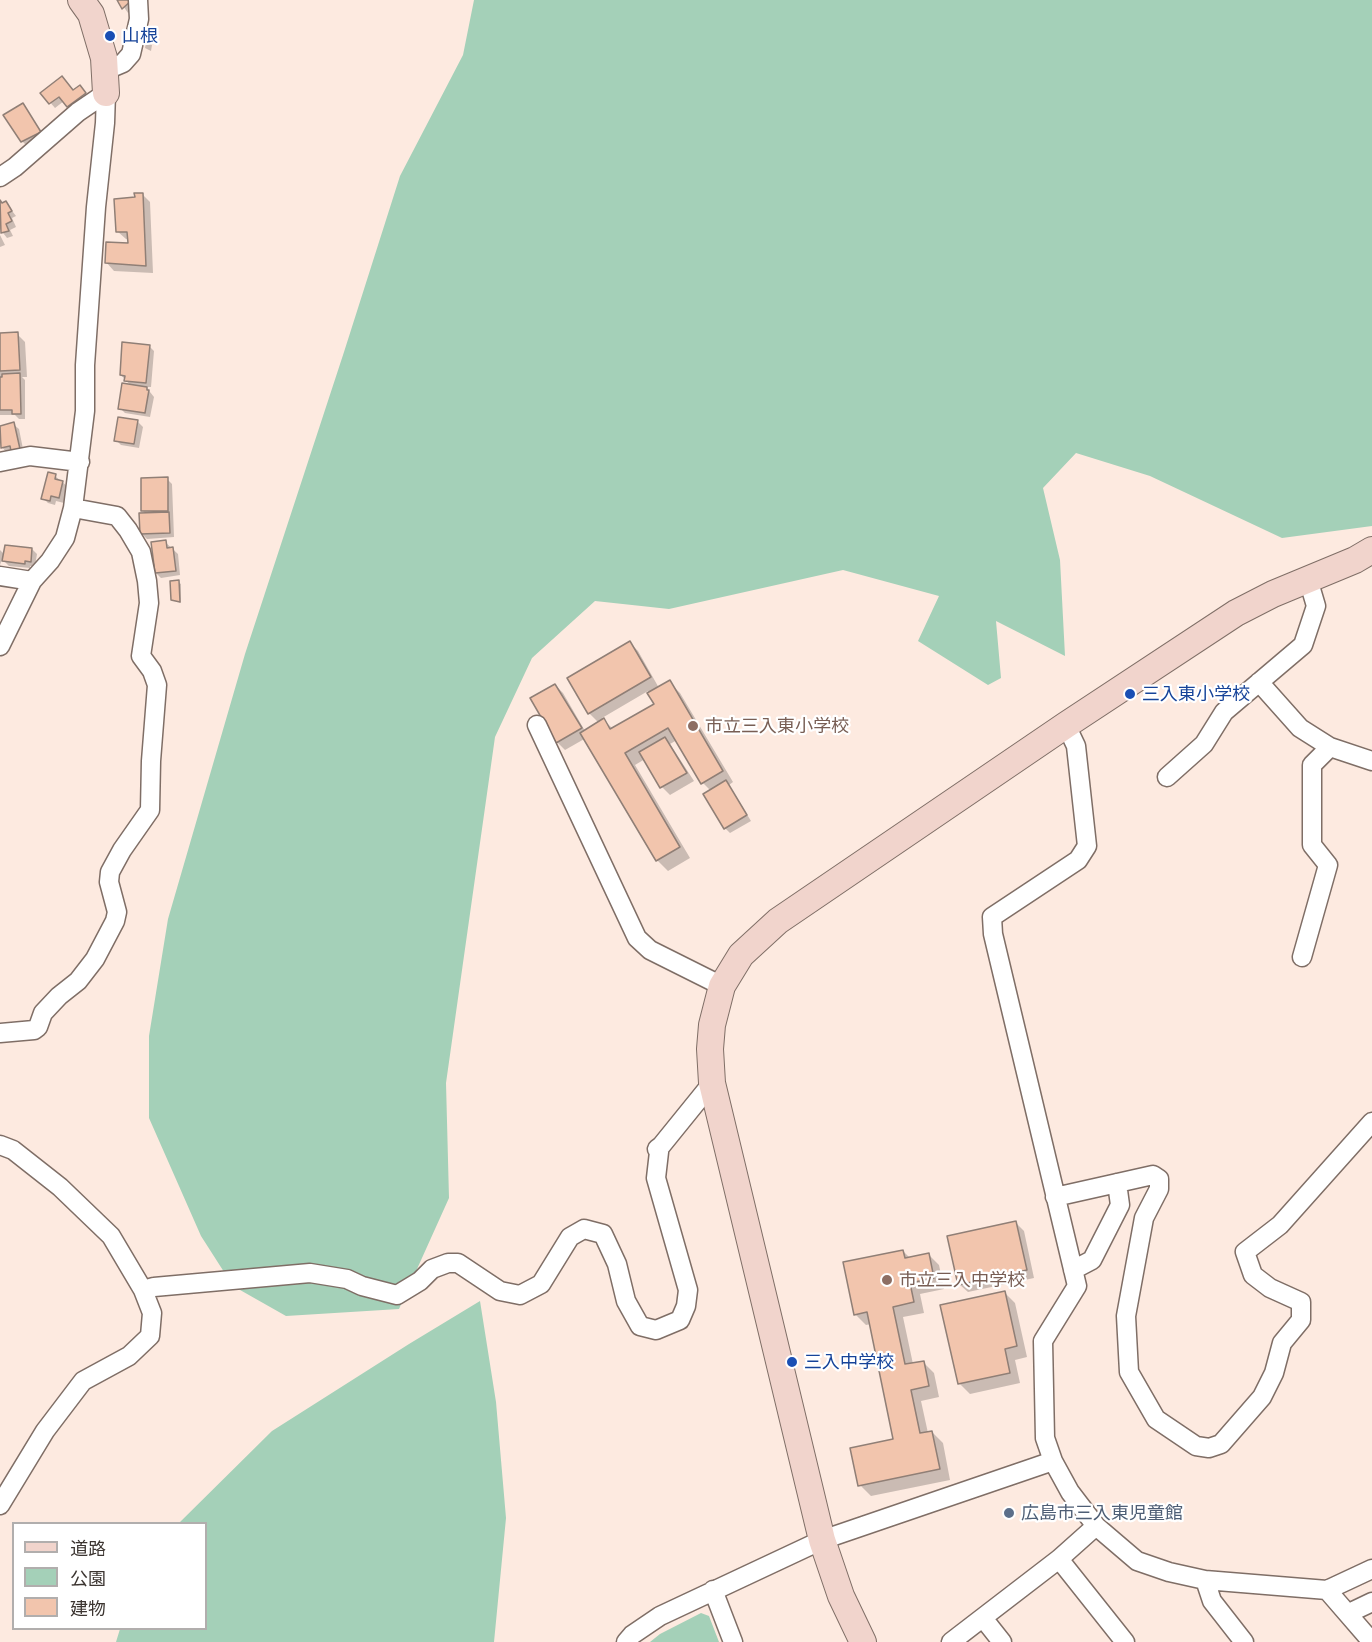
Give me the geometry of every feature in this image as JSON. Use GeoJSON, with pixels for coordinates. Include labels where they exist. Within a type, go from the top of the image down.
{"type":"FeatureCollection","features":[{"type":"Feature","properties":{"kind":"street"},"geometry":{"type":"LineString","coordinates":[[0,646],[32,581],[50,561],[65,538],[74,508],[80,462],[96,207],[105,123],[104,58],[91,14],[81,0]]}},
{"type":"Feature","properties":{"kind":"street"},"geometry":{"type":"LineString","coordinates":[[0,177],[8,163],[78,112],[123,63],[130,54],[139,19],[138,0]]}},
{"type":"Feature","properties":{"kind":"street"},"geometry":{"type":"LineString","coordinates":[[0,462],[30,456],[80,462]]}},
{"type":"Feature","properties":{"kind":"street"},"geometry":{"type":"LineString","coordinates":[[0,1033],[34,1030],[38,1027],[43,1013],[78,981],[95,959],[115,921],[117,912],[109,882],[110,872],[122,850],[150,810],[157,685],[152,671],[141,656],[149,603],[141,552],[117,516],[74,508]]}},
{"type":"Feature","properties":{"kind":"street"},"geometry":{"type":"LineString","coordinates":[[863,1642],[841,1596],[822,1540],[712,1083],[710,1049],[712,1025],[722,986],[741,955],[778,921],[1066,725],[1236,613],[1308,579],[1355,561],[1372,550]]}},
{"type":"Feature","properties":{"kind":"street"},"geometry":{"type":"LineString","coordinates":[[0,576],[32,581]]}},
{"type":"Feature","properties":{"kind":"street"},"geometry":{"type":"LineString","coordinates":[[1167,777],[1204,744],[1224,712],[1304,645],[1316,606],[1308,579]]}},
{"type":"Feature","properties":{"kind":"street"},"geometry":{"type":"LineString","coordinates":[[1259,682],[1300,728],[1330,747],[1372,761]]}},
{"type":"Feature","properties":{"kind":"street"},"geometry":{"type":"LineString","coordinates":[[537,725],[637,938],[650,950],[722,986]]}},
{"type":"Feature","properties":{"kind":"street"},"geometry":{"type":"LineString","coordinates":[[1066,725],[1076,746],[1087,846],[1078,860],[992,917],[993,934],[1077,1286],[1043,1341],[1045,1438],[1053,1461],[1070,1492],[1095,1526],[1137,1561],[1169,1572],[1206,1580],[1327,1590],[1372,1569]]}},
{"type":"Feature","properties":{"kind":"street"},"geometry":{"type":"LineString","coordinates":[[1302,957],[1328,865],[1312,845],[1312,765],[1330,747]]}},
{"type":"Feature","properties":{"kind":"street"},"geometry":{"type":"LineString","coordinates":[[143,1290],[154,1287],[310,1273],[347,1279],[362,1286],[398,1294],[420,1281],[432,1269],[448,1263],[458,1263],[500,1291],[520,1295],[541,1284],[570,1237],[584,1229],[603,1234],[616,1264],[626,1301],[640,1326],[656,1330],[680,1320],[686,1306],[688,1290],[656,1179],[659,1152],[657,1149],[712,1083]]}},
{"type":"Feature","properties":{"kind":"street"},"geometry":{"type":"LineString","coordinates":[[1055,1197],[1153,1174],[1159,1179],[1159,1189],[1144,1218],[1126,1316],[1129,1372],[1156,1419],[1196,1446],[1209,1448],[1221,1444],[1262,1397],[1274,1373],[1282,1343],[1301,1320],[1302,1302],[1270,1288],[1253,1275],[1245,1252],[1280,1225],[1372,1122]]}},
{"type":"Feature","properties":{"kind":"street"},"geometry":{"type":"LineString","coordinates":[[0,1144],[13,1150],[60,1187],[111,1236],[143,1290],[152,1313],[150,1336],[129,1356],[82,1381],[45,1431],[0,1505]]}},
{"type":"Feature","properties":{"kind":"street"},"geometry":{"type":"LineString","coordinates":[[1073,1270],[1092,1260],[1120,1205],[1117,1183]]}},
{"type":"Feature","properties":{"kind":"street"},"geometry":{"type":"LineString","coordinates":[[626,1642],[632,1635],[660,1616],[822,1540],[1053,1461]]}},
{"type":"Feature","properties":{"kind":"street"},"geometry":{"type":"LineString","coordinates":[[951,1642],[1059,1559],[1095,1526]]}},
{"type":"Feature","properties":{"kind":"street"},"geometry":{"type":"LineString","coordinates":[[1059,1559],[1125,1642]]}},
{"type":"Feature","properties":{"kind":"street"},"geometry":{"type":"LineString","coordinates":[[1206,1580],[1212,1601],[1244,1642]]}},
{"type":"Feature","properties":{"kind":"street"},"geometry":{"type":"LineString","coordinates":[[714,1590],[733,1642]]}},
{"type":"Feature","properties":{"kind":"street"},"geometry":{"type":"LineString","coordinates":[[1327,1590],[1372,1642]]}},
{"type":"Feature","properties":{"kind":"street"},"geometry":{"type":"LineString","coordinates":[[1348,1613],[1372,1602]]}},
{"type":"Feature","properties":{"kind":"street"},"geometry":{"type":"LineString","coordinates":[[982,1618],[1002,1642]]}},
{"type":"Feature","properties":{"kind":"green space"},"geometry":{"type":"Polygon","coordinates":[[[474,0],[1372,0],[1372,526],[1282,538],[1150,476],[1076,453],[1043,488],[1060,560],[1065,656],[996,621],[1001,678],[988,685],[918,641],[939,596],[843,570],[669,609],[595,601],[532,658],[495,737],[446,1083],[449,1198],[399,1309],[286,1316],[233,1286],[201,1236],[149,1118],[149,1036],[168,919],[245,654],[400,176],[463,55],[474,0]]]}},
{"type":"Feature","properties":{"kind":"green space"},"geometry":{"type":"Polygon","coordinates":[[[480,1301],[496,1402],[506,1518],[494,1642],[116,1642],[120,1630],[207,1630],[207,1522],[180,1522],[272,1431],[480,1301]]]}},
{"type":"Feature","properties":{"kind":"green space"},"geometry":{"type":"Polygon","coordinates":[[[701,1613],[709,1616],[719,1642],[650,1642],[660,1634],[701,1613]]]}},
{"type":"Feature","properties":{"kind":"building"},"geometry":{"type":"Polygon","coordinates":[[[117,0],[132,0],[122,9],[117,0]]]}},
{"type":"Feature","properties":{"kind":"building"},"geometry":{"type":"Polygon","coordinates":[[[62,76],[73,90],[80,85],[86,93],[67,107],[59,97],[49,104],[40,93],[62,76]]]}},
{"type":"Feature","properties":{"kind":"building"},"geometry":{"type":"Polygon","coordinates":[[[23,103],[41,132],[21,142],[3,115],[23,103]]]}},
{"type":"Feature","properties":{"kind":"building"},"geometry":{"type":"Polygon","coordinates":[[[134,193],[143,193],[146,266],[105,263],[106,242],[128,243],[127,232],[116,232],[114,199],[135,197],[134,193]]]}},
{"type":"Feature","properties":{"kind":"building"},"geometry":{"type":"Polygon","coordinates":[[[0,200],[2,203],[6,201],[12,211],[8,213],[12,221],[6,224],[9,231],[1,233],[0,200]]]}},
{"type":"Feature","properties":{"kind":"building"},"geometry":{"type":"Polygon","coordinates":[[[18,332],[20,370],[0,371],[0,333],[18,332]]]}},
{"type":"Feature","properties":{"kind":"building"},"geometry":{"type":"Polygon","coordinates":[[[122,342],[150,345],[146,383],[124,381],[125,376],[120,375],[122,342]]]}},
{"type":"Feature","properties":{"kind":"building"},"geometry":{"type":"Polygon","coordinates":[[[20,373],[21,414],[12,414],[12,410],[0,410],[0,377],[2,374],[20,373]]]}},
{"type":"Feature","properties":{"kind":"building"},"geometry":{"type":"Polygon","coordinates":[[[122,383],[147,387],[149,390],[145,413],[118,409],[122,383]]]}},
{"type":"Feature","properties":{"kind":"building"},"geometry":{"type":"Polygon","coordinates":[[[118,417],[138,420],[134,444],[114,441],[118,417]]]}},
{"type":"Feature","properties":{"kind":"building"},"geometry":{"type":"Polygon","coordinates":[[[14,422],[20,449],[11,451],[10,446],[1,448],[0,426],[14,422]]]}},
{"type":"Feature","properties":{"kind":"building"},"geometry":{"type":"Polygon","coordinates":[[[48,472],[56,474],[55,479],[63,481],[59,498],[51,496],[50,501],[41,499],[48,472]]]}},
{"type":"Feature","properties":{"kind":"building"},"geometry":{"type":"Polygon","coordinates":[[[168,477],[168,511],[141,511],[141,478],[168,477]]]}},
{"type":"Feature","properties":{"kind":"building"},"geometry":{"type":"Polygon","coordinates":[[[169,512],[170,533],[140,534],[139,513],[169,512]]]}},
{"type":"Feature","properties":{"kind":"building"},"geometry":{"type":"Polygon","coordinates":[[[166,540],[167,548],[173,547],[176,571],[155,573],[151,542],[166,540]]]}},
{"type":"Feature","properties":{"kind":"building"},"geometry":{"type":"Polygon","coordinates":[[[5,545],[32,548],[31,562],[25,561],[25,564],[2,561],[5,545]]]}},
{"type":"Feature","properties":{"kind":"building"},"geometry":{"type":"Polygon","coordinates":[[[179,580],[180,602],[171,600],[170,581],[179,580]]]}},
{"type":"Feature","properties":{"kind":"building"},"geometry":{"type":"Polygon","coordinates":[[[630,641],[651,677],[588,714],[567,678],[630,641]]]}},
{"type":"Feature","properties":{"kind":"building"},"geometry":{"type":"Polygon","coordinates":[[[670,680],[723,771],[701,784],[668,728],[625,753],[680,847],[656,861],[580,733],[604,718],[610,729],[654,704],[647,693],[670,680]]]}},
{"type":"Feature","properties":{"kind":"building"},"geometry":{"type":"Polygon","coordinates":[[[555,684],[582,728],[556,743],[530,698],[555,684]]]}},
{"type":"Feature","properties":{"kind":"building"},"geometry":{"type":"Polygon","coordinates":[[[665,737],[687,773],[660,788],[639,752],[665,737]]]}},
{"type":"Feature","properties":{"kind":"building"},"geometry":{"type":"Polygon","coordinates":[[[726,780],[747,815],[724,829],[703,794],[726,780]]]}},
{"type":"Feature","properties":{"kind":"building"},"geometry":{"type":"Polygon","coordinates":[[[1016,1221],[1027,1270],[958,1285],[947,1236],[1016,1221]]]}},
{"type":"Feature","properties":{"kind":"building"},"geometry":{"type":"Polygon","coordinates":[[[903,1250],[905,1258],[929,1253],[934,1278],[910,1283],[914,1302],[893,1307],[905,1364],[924,1361],[929,1386],[911,1390],[920,1433],[932,1431],[940,1469],[858,1486],[850,1448],[893,1439],[867,1312],[854,1315],[843,1262],[903,1250]]]}},
{"type":"Feature","properties":{"kind":"building"},"geometry":{"type":"Polygon","coordinates":[[[1005,1291],[1017,1346],[1005,1349],[1010,1373],[958,1384],[940,1305],[1005,1291]]]}},
{"type":"Feature","properties":{"kind":"place","name":"山根"},"geometry":{"type":"Point","coordinates":[110,36]}},
{"type":"Feature","properties":{"kind":"place","name":"三入東小学校"},"geometry":{"type":"Point","coordinates":[1130,694]}},
{"type":"Feature","properties":{"kind":"place","name":"市立三入東小学校"},"geometry":{"type":"Point","coordinates":[693,726]}},
{"type":"Feature","properties":{"kind":"place","name":"市立三入中学校"},"geometry":{"type":"Point","coordinates":[887,1280]}},
{"type":"Feature","properties":{"kind":"place","name":"三入中学校"},"geometry":{"type":"Point","coordinates":[792,1362]}},
{"type":"Feature","properties":{"kind":"place","name":"広島市三入東児童館"},"geometry":{"type":"Point","coordinates":[1009,1513]}}]}
